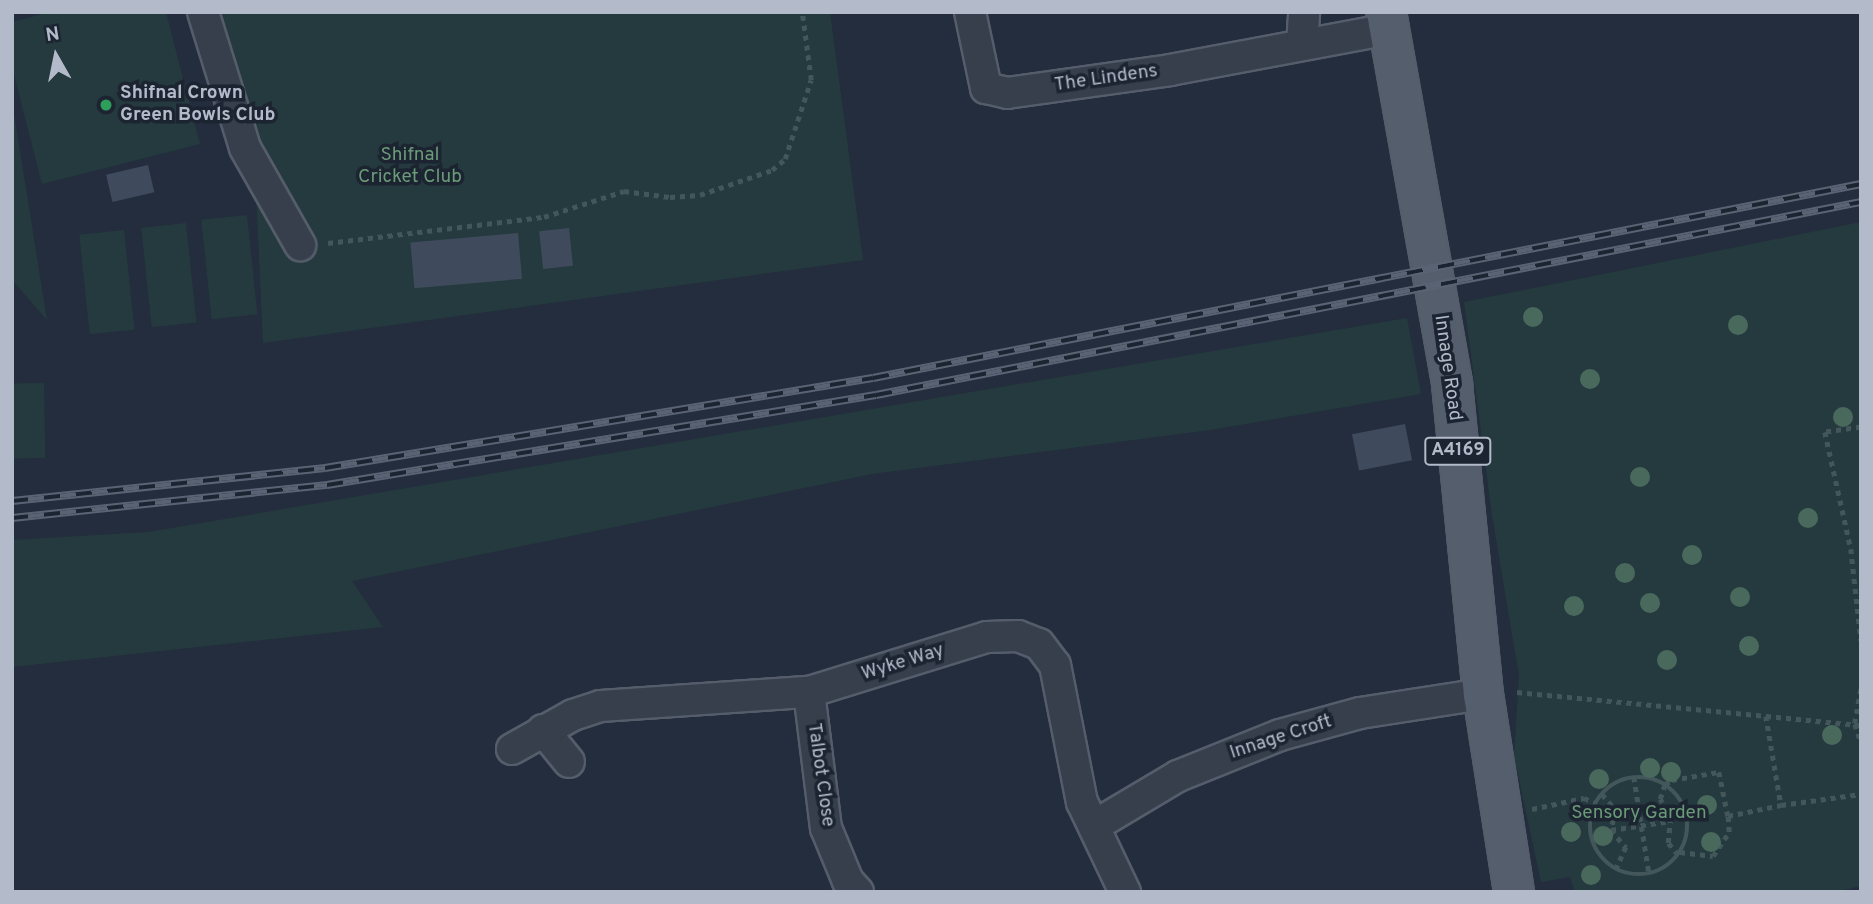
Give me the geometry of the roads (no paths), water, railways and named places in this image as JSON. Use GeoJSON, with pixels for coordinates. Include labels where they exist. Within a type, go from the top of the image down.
{"type":"FeatureCollection","features":[{"type":"Feature","properties":{"kind":"main road","name":"Innage Road"},"geometry":{"type":"LineString","coordinates":[[1387,21],[1452,384],[1483,694],[1514,892]]}},
{"type":"Feature","properties":{"kind":"street"},"geometry":{"type":"LineString","coordinates":[[203,12],[246,148],[300,245]]}},
{"type":"Feature","properties":{"kind":"street","name":"The Lindens"},"geometry":{"type":"LineString","coordinates":[[970,12],[986,88],[1007,93],[1170,70],[1302,44],[1387,21]]}},
{"type":"Feature","properties":{"kind":"street"},"geometry":{"type":"LineString","coordinates":[[1302,44],[1304,12]]}},
{"type":"Feature","properties":{"kind":"street","name":"Wyke Way"},"geometry":{"type":"LineString","coordinates":[[512,749],[543,730],[582,712],[632,701],[810,692],[988,637],[1018,636],[1039,644],[1055,665],[1074,772],[1094,826],[1125,892]]}},
{"type":"Feature","properties":{"kind":"street","name":"Talbot Close"},"geometry":{"type":"LineString","coordinates":[[810,692],[826,828],[839,863],[858,892]]}},
{"type":"Feature","properties":{"kind":"street","name":"Innage Croft"},"geometry":{"type":"LineString","coordinates":[[1094,826],[1178,776],[1280,735],[1360,713],[1483,694]]}},
{"type":"Feature","properties":{"kind":"street"},"geometry":{"type":"LineString","coordinates":[[543,730],[569,762]]}},
{"type":"Feature","properties":{"kind":"railway"},"geometry":{"type":"LineString","coordinates":[[12,501],[325,468],[873,378],[1861,184]]}},
{"type":"Feature","properties":{"kind":"railway"},"geometry":{"type":"LineString","coordinates":[[12,518],[327,485],[876,395],[1861,202]]}},
{"type":"Feature","properties":{"kind":"place","name":"Shifnal Crown Green Bowls Club"},"geometry":{"type":"Point","coordinates":[106,105]}},
{"type":"Feature","properties":{"kind":"park label","name":"Shifnal Cricket Club"},"geometry":{"type":"Point","coordinates":[410,167]}},
{"type":"Feature","properties":{"kind":"park label","name":"Sensory Garden"},"geometry":{"type":"Point","coordinates":[1639,814]}}]}
